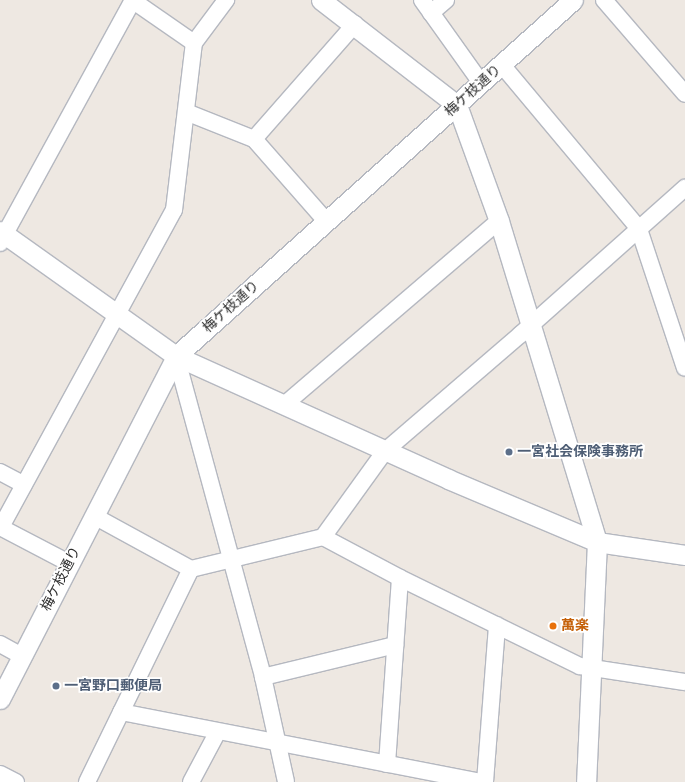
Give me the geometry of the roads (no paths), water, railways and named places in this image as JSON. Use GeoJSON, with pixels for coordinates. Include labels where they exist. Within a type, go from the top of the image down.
{"type":"FeatureCollection","features":[{"type":"Feature","properties":{"kind":"street"},"geometry":{"type":"LineString","coordinates":[[194,43],[133,0],[2,236],[176,356],[385,451],[597,542],[685,555]]}},
{"type":"Feature","properties":{"kind":"street"},"geometry":{"type":"LineString","coordinates":[[69,563],[1,527],[174,210],[194,43],[226,0]]}},
{"type":"Feature","properties":{"kind":"street"},"geometry":{"type":"LineString","coordinates":[[321,0],[355,24],[457,105],[499,221],[532,324],[597,542],[586,782]]}},
{"type":"Feature","properties":{"kind":"street"},"geometry":{"type":"LineString","coordinates":[[446,0],[426,6],[482,84]]}},
{"type":"Feature","properties":{"kind":"street","name":"梅ケ枝通り"},"geometry":{"type":"LineString","coordinates":[[0,700],[176,356],[326,221],[482,84],[572,0]]}},
{"type":"Feature","properties":{"kind":"street"},"geometry":{"type":"LineString","coordinates":[[604,0],[685,94]]}},
{"type":"Feature","properties":{"kind":"street"},"geometry":{"type":"LineString","coordinates":[[254,139],[355,24]]}},
{"type":"Feature","properties":{"kind":"street"},"geometry":{"type":"LineString","coordinates":[[502,65],[639,229],[685,368]]}},
{"type":"Feature","properties":{"kind":"street"},"geometry":{"type":"LineString","coordinates":[[186,112],[254,139],[326,221]]}},
{"type":"Feature","properties":{"kind":"street"},"geometry":{"type":"LineString","coordinates":[[94,516],[191,569],[323,537],[385,451],[532,324],[685,188]]}},
{"type":"Feature","properties":{"kind":"street"},"geometry":{"type":"LineString","coordinates":[[284,404],[499,221]]}},
{"type":"Feature","properties":{"kind":"street"},"geometry":{"type":"LineString","coordinates":[[176,356],[263,677],[286,782]]}},
{"type":"Feature","properties":{"kind":"street"},"geometry":{"type":"LineString","coordinates":[[0,472],[24,485]]}},
{"type":"Feature","properties":{"kind":"street"},"geometry":{"type":"LineString","coordinates":[[323,537],[400,578],[580,666],[685,682]]}},
{"type":"Feature","properties":{"kind":"street"},"geometry":{"type":"LineString","coordinates":[[87,782],[191,569]]}},
{"type":"Feature","properties":{"kind":"street"},"geometry":{"type":"LineString","coordinates":[[387,764],[400,578]]}},
{"type":"Feature","properties":{"kind":"street"},"geometry":{"type":"LineString","coordinates":[[485,782],[497,625]]}},
{"type":"Feature","properties":{"kind":"street"},"geometry":{"type":"LineString","coordinates":[[0,644],[22,656]]}},
{"type":"Feature","properties":{"kind":"street"},"geometry":{"type":"LineString","coordinates":[[263,677],[395,645]]}},
{"type":"Feature","properties":{"kind":"street"},"geometry":{"type":"LineString","coordinates":[[121,712],[217,733],[278,743],[480,782]]}},
{"type":"Feature","properties":{"kind":"street"},"geometry":{"type":"LineString","coordinates":[[191,782],[217,733]]}},
{"type":"Feature","properties":{"kind":"street"},"geometry":{"type":"LineString","coordinates":[[0,774],[16,782]]}},
{"type":"Feature","properties":{"kind":"place","name":"一宮社会保険事務所"},"geometry":{"type":"Point","coordinates":[509,452]}},
{"type":"Feature","properties":{"kind":"place","name":"萬楽"},"geometry":{"type":"Point","coordinates":[553,626]}},
{"type":"Feature","properties":{"kind":"place","name":"一宮野口郵便局"},"geometry":{"type":"Point","coordinates":[56,686]}}]}
